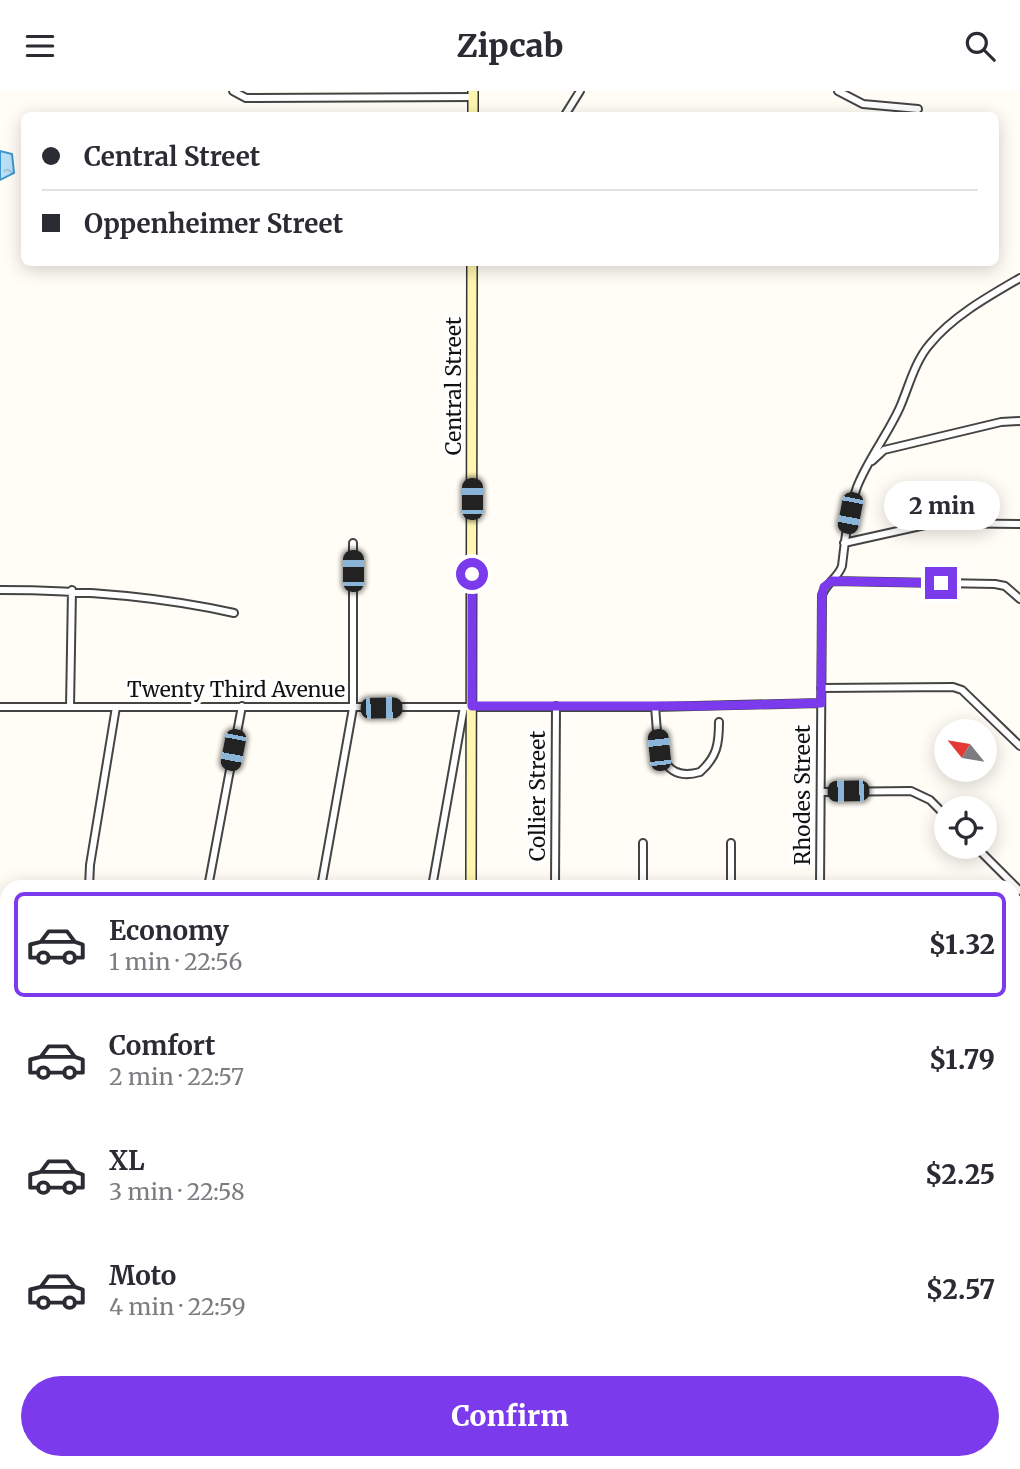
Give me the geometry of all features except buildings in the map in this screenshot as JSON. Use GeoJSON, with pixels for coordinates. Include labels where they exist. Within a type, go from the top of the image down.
{"type":"FeatureCollection","features":[{"type":"Feature","properties":{"kind":"street"},"geometry":{"type":"LineString","coordinates":[[567,112],[580,91]]}},
{"type":"Feature","properties":{"kind":"street"},"geometry":{"type":"LineString","coordinates":[[838,91],[863,104],[918,109]]}},
{"type":"Feature","properties":{"kind":"street"},"geometry":{"type":"LineString","coordinates":[[234,92],[246,98],[336,94],[473,94],[473,112]]}},
{"type":"Feature","properties":{"kind":"street","name":"Central Street"},"geometry":{"type":"LineString","coordinates":[[471,880],[468,706],[472,266]]}},
{"type":"Feature","properties":{"kind":"street","name":"Rhodes Street"},"geometry":{"type":"LineString","coordinates":[[820,880],[824,587],[839,573],[858,487],[928,345],[948,325],[1020,278]]}},
{"type":"Feature","properties":{"kind":"street"},"geometry":{"type":"LineString","coordinates":[[868,465],[884,450],[1001,422],[1020,421]]}},
{"type":"Feature","properties":{"kind":"street"},"geometry":{"type":"LineString","coordinates":[[844,543],[934,523],[1020,524]]}},
{"type":"Feature","properties":{"kind":"street"},"geometry":{"type":"LineString","coordinates":[[322,880],[353,708],[353,543]]}},
{"type":"Feature","properties":{"kind":"street"},"geometry":{"type":"LineString","coordinates":[[832,581],[995,584],[1005,586],[1020,599]]}},
{"type":"Feature","properties":{"kind":"street"},"geometry":{"type":"LineString","coordinates":[[0,590],[72,590],[199,605],[234,613]]}},
{"type":"Feature","properties":{"kind":"street"},"geometry":{"type":"LineString","coordinates":[[70,707],[72,590]]}},
{"type":"Feature","properties":{"kind":"street"},"geometry":{"type":"LineString","coordinates":[[821,688],[953,687],[968,695],[1020,746]]}},
{"type":"Feature","properties":{"kind":"street","name":"Twenty Third Avenue"},"geometry":{"type":"LineString","coordinates":[[0,707],[655,707],[821,703]]}},
{"type":"Feature","properties":{"kind":"street"},"geometry":{"type":"LineString","coordinates":[[209,880],[242,706]]}},
{"type":"Feature","properties":{"kind":"street"},"geometry":{"type":"LineString","coordinates":[[433,880],[468,706]]}},
{"type":"Feature","properties":{"kind":"street","name":"Collier Street"},"geometry":{"type":"LineString","coordinates":[[555,880],[556,706]]}},
{"type":"Feature","properties":{"kind":"street"},"geometry":{"type":"LineString","coordinates":[[90,880],[116,707]]}},
{"type":"Feature","properties":{"kind":"street"},"geometry":{"type":"LineString","coordinates":[[655,707],[661,757],[667,766],[680,773],[700,772],[712,760],[718,747],[719,722]]}},
{"type":"Feature","properties":{"kind":"street"},"geometry":{"type":"LineString","coordinates":[[821,792],[911,791],[934,804]]}},
{"type":"Feature","properties":{"kind":"street"},"geometry":{"type":"LineString","coordinates":[[643,843],[643,880]]}},
{"type":"Feature","properties":{"kind":"street"},"geometry":{"type":"LineString","coordinates":[[731,843],[731,880]]}},
{"type":"Feature","properties":{"kind":"street"},"geometry":{"type":"LineString","coordinates":[[988,859],[1009,880]]}},
{"type":"Feature","properties":{"kind":"water"},"geometry":{"type":"Polygon","coordinates":[[[0,151],[12,154],[14,173],[0,180],[0,151]]]}},
{"type":"Feature","properties":{"kind":"route"},"geometry":{"type":"LineString","coordinates":[[472,574],[472,706],[655,707],[821,703],[824,587],[832,581],[941,583]]}}]}
